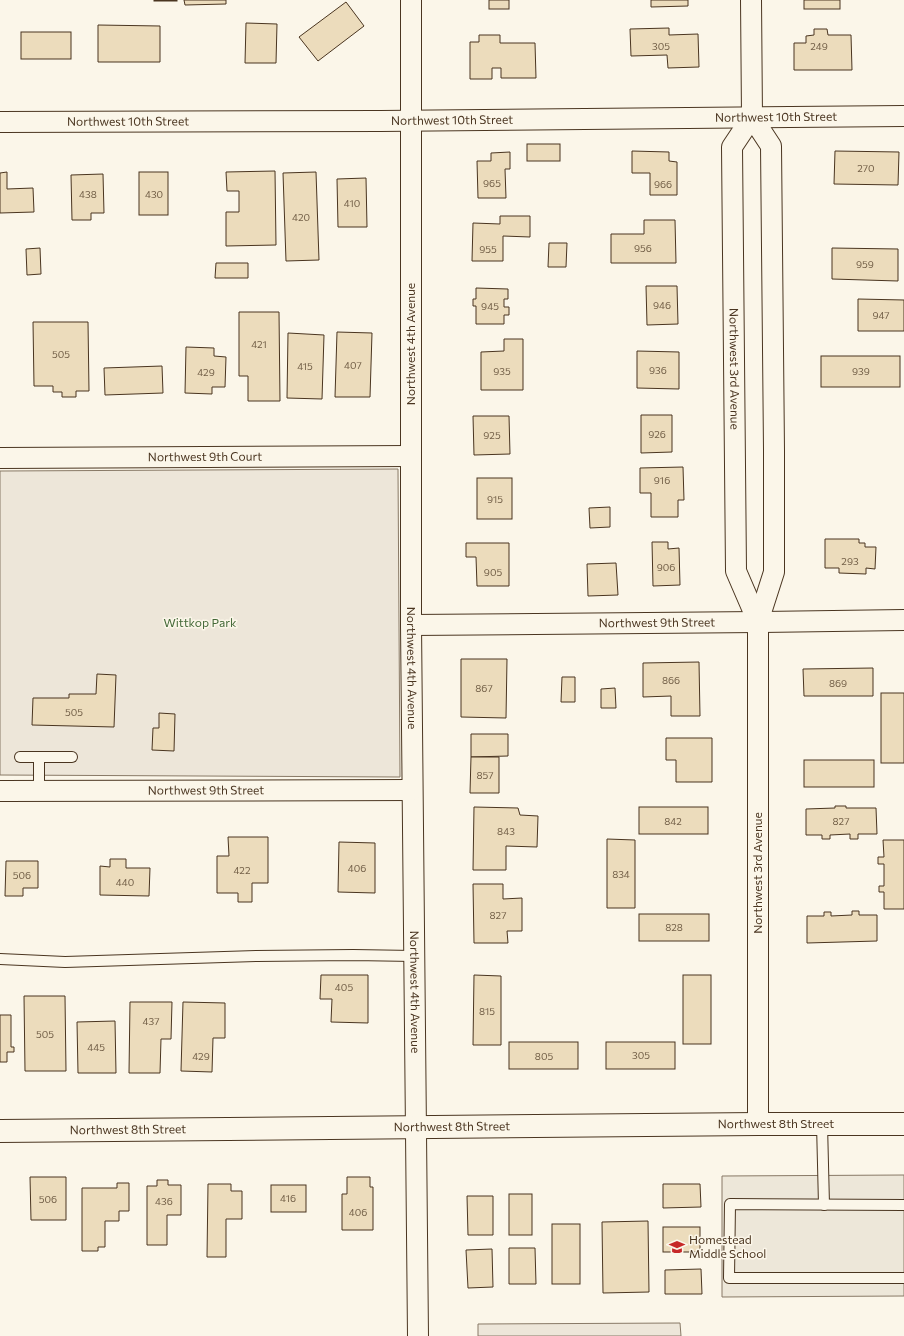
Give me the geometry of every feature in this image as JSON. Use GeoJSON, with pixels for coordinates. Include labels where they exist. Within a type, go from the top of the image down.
{"type":"FeatureCollection","features":[{"type":"Feature","properties":{"kind":"street","name":"Northwest 4th Avenue"},"geometry":{"type":"LineString","coordinates":[[411,0],[411,625],[418,1336]]}},
{"type":"Feature","properties":{"kind":"street"},"geometry":{"type":"LineString","coordinates":[[751,0],[752,117]]}},
{"type":"Feature","properties":{"kind":"street","name":"Northwest 10th Street"},"geometry":{"type":"LineString","coordinates":[[0,122],[904,116]]}},
{"type":"Feature","properties":{"kind":"street","name":"Northwest 3rd Avenue"},"geometry":{"type":"LineString","coordinates":[[758,622],[736,571],[733,389],[732,147],[752,117],[771,146],[774,450],[774,572],[758,622],[758,1124]]}},
{"type":"Feature","properties":{"kind":"street","name":"Northwest 9th Court"},"geometry":{"type":"LineString","coordinates":[[0,458],[411,456]]}},
{"type":"Feature","properties":{"kind":"street","name":"Northwest 9th Street"},"geometry":{"type":"LineString","coordinates":[[411,625],[904,620]]}},
{"type":"Feature","properties":{"kind":"street","name":"Northwest 9th Street"},"geometry":{"type":"LineString","coordinates":[[0,790],[412,790]]}},
{"type":"Feature","properties":{"kind":"street","name":"Northwest 8th Street"},"geometry":{"type":"LineString","coordinates":[[0,1131],[904,1124]]}},
{"type":"Feature","properties":{"kind":"lane"},"geometry":{"type":"LineString","coordinates":[[20,757],[72,757]]}},
{"type":"Feature","properties":{"kind":"lane"},"geometry":{"type":"LineString","coordinates":[[39,757],[39,790]]}},
{"type":"Feature","properties":{"kind":"lane"},"geometry":{"type":"LineString","coordinates":[[0,959],[65,962],[278,956],[414,956]]}},
{"type":"Feature","properties":{"kind":"lane"},"geometry":{"type":"LineString","coordinates":[[822,1124],[824,1205]]}},
{"type":"Feature","properties":{"kind":"lane"},"geometry":{"type":"LineString","coordinates":[[904,1205],[730,1204],[729,1278],[904,1278]]}},
{"type":"Feature","properties":{"kind":"green space","name":"Wittkop Park"},"geometry":{"type":"Polygon","coordinates":[[[398,469],[400,777],[0,775],[0,471],[398,469]]]}},
{"type":"Feature","properties":{"kind":"green space"},"geometry":{"type":"Polygon","coordinates":[[[680,1323],[681,1336],[478,1336],[478,1324],[680,1323]]]}},
{"type":"Feature","properties":{"kind":"shaded area"},"geometry":{"type":"Polygon","coordinates":[[[904,1175],[904,1296],[722,1297],[722,1176],[904,1175]]]}},
{"type":"Feature","properties":{"kind":"building"},"geometry":{"type":"Polygon","coordinates":[[[177,0],[177,1],[154,1],[177,0]]]}},
{"type":"Feature","properties":{"kind":"building"},"geometry":{"type":"Polygon","coordinates":[[[184,0],[226,0],[226,4],[185,5],[184,0]]]}},
{"type":"Feature","properties":{"kind":"building"},"geometry":{"type":"Polygon","coordinates":[[[489,0],[509,0],[509,9],[489,9],[489,0]]]}},
{"type":"Feature","properties":{"kind":"building"},"geometry":{"type":"Polygon","coordinates":[[[651,0],[688,0],[688,6],[651,7],[651,0]]]}},
{"type":"Feature","properties":{"kind":"building"},"geometry":{"type":"Polygon","coordinates":[[[804,0],[840,0],[840,9],[804,9],[804,0]]]}},
{"type":"Feature","properties":{"kind":"building"},"geometry":{"type":"Polygon","coordinates":[[[346,2],[364,26],[318,61],[299,37],[346,2]]]}},
{"type":"Feature","properties":{"kind":"building"},"geometry":{"type":"Polygon","coordinates":[[[246,23],[277,24],[276,63],[245,63],[246,23]]]}},
{"type":"Feature","properties":{"kind":"building"},"geometry":{"type":"Polygon","coordinates":[[[98,25],[160,26],[160,62],[98,62],[98,25]]]}},
{"type":"Feature","properties":{"kind":"building"},"geometry":{"type":"Polygon","coordinates":[[[669,28],[669,35],[698,34],[699,67],[668,68],[667,55],[631,56],[630,29],[669,28]]]}},
{"type":"Feature","properties":{"kind":"building"},"geometry":{"type":"Polygon","coordinates":[[[814,29],[827,29],[828,35],[851,35],[852,70],[794,70],[794,43],[806,43],[806,36],[814,35],[814,29]]]}},
{"type":"Feature","properties":{"kind":"building"},"geometry":{"type":"Polygon","coordinates":[[[21,32],[71,32],[71,59],[21,59],[21,32]]]}},
{"type":"Feature","properties":{"kind":"building"},"geometry":{"type":"Polygon","coordinates":[[[479,35],[500,35],[500,43],[535,43],[536,78],[501,78],[501,68],[492,68],[492,79],[470,79],[470,42],[479,42],[479,35]]]}},
{"type":"Feature","properties":{"kind":"building"},"geometry":{"type":"Polygon","coordinates":[[[527,144],[560,144],[560,161],[527,161],[527,144]]]}},
{"type":"Feature","properties":{"kind":"building"},"geometry":{"type":"Polygon","coordinates":[[[632,151],[669,152],[669,161],[677,162],[677,195],[650,195],[650,173],[632,173],[632,151]]]}},
{"type":"Feature","properties":{"kind":"building"},"geometry":{"type":"Polygon","coordinates":[[[835,151],[899,152],[898,185],[834,184],[835,151]]]}},
{"type":"Feature","properties":{"kind":"building"},"geometry":{"type":"Polygon","coordinates":[[[510,152],[510,169],[505,169],[506,198],[478,198],[477,161],[491,161],[491,153],[510,152]]]}},
{"type":"Feature","properties":{"kind":"building"},"geometry":{"type":"Polygon","coordinates":[[[275,171],[276,245],[226,246],[226,212],[239,212],[239,191],[227,191],[226,172],[275,171]]]}},
{"type":"Feature","properties":{"kind":"building"},"geometry":{"type":"Polygon","coordinates":[[[7,172],[7,189],[33,188],[34,212],[0,213],[0,173],[7,172]]]}},
{"type":"Feature","properties":{"kind":"building"},"geometry":{"type":"Polygon","coordinates":[[[139,172],[168,172],[168,215],[139,215],[139,172]]]}},
{"type":"Feature","properties":{"kind":"building"},"geometry":{"type":"Polygon","coordinates":[[[316,172],[319,260],[286,261],[283,173],[316,172]]]}},
{"type":"Feature","properties":{"kind":"building"},"geometry":{"type":"Polygon","coordinates":[[[103,174],[104,213],[91,213],[91,220],[72,220],[71,175],[103,174]]]}},
{"type":"Feature","properties":{"kind":"building"},"geometry":{"type":"Polygon","coordinates":[[[366,178],[367,227],[338,227],[337,179],[366,178]]]}},
{"type":"Feature","properties":{"kind":"building"},"geometry":{"type":"Polygon","coordinates":[[[500,216],[530,216],[530,237],[503,236],[503,261],[472,261],[473,223],[500,224],[500,216]]]}},
{"type":"Feature","properties":{"kind":"building"},"geometry":{"type":"Polygon","coordinates":[[[644,220],[675,220],[676,263],[611,263],[611,234],[644,234],[644,220]]]}},
{"type":"Feature","properties":{"kind":"building"},"geometry":{"type":"Polygon","coordinates":[[[549,243],[567,243],[566,267],[548,267],[549,243]]]}},
{"type":"Feature","properties":{"kind":"building"},"geometry":{"type":"Polygon","coordinates":[[[40,248],[41,274],[27,275],[26,249],[40,248]]]}},
{"type":"Feature","properties":{"kind":"building"},"geometry":{"type":"Polygon","coordinates":[[[832,248],[898,249],[898,281],[832,279],[832,248]]]}},
{"type":"Feature","properties":{"kind":"building"},"geometry":{"type":"Polygon","coordinates":[[[216,263],[248,263],[248,278],[215,278],[216,263]]]}},
{"type":"Feature","properties":{"kind":"building"},"geometry":{"type":"Polygon","coordinates":[[[646,286],[677,286],[678,324],[647,325],[646,286]]]}},
{"type":"Feature","properties":{"kind":"building"},"geometry":{"type":"Polygon","coordinates":[[[476,288],[508,289],[508,299],[504,299],[504,307],[509,307],[509,315],[504,315],[504,324],[476,324],[476,306],[473,306],[473,299],[476,299],[476,288]]]}},
{"type":"Feature","properties":{"kind":"building"},"geometry":{"type":"Polygon","coordinates":[[[858,299],[904,300],[904,331],[858,331],[858,299]]]}},
{"type":"Feature","properties":{"kind":"building"},"geometry":{"type":"Polygon","coordinates":[[[239,312],[279,312],[280,401],[248,401],[248,376],[239,376],[239,312]]]}},
{"type":"Feature","properties":{"kind":"building"},"geometry":{"type":"Polygon","coordinates":[[[33,322],[88,322],[89,391],[76,391],[76,397],[62,397],[62,392],[53,392],[53,386],[34,386],[33,322]]]}},
{"type":"Feature","properties":{"kind":"building"},"geometry":{"type":"Polygon","coordinates":[[[337,332],[372,333],[370,397],[335,397],[337,332]]]}},
{"type":"Feature","properties":{"kind":"building"},"geometry":{"type":"Polygon","coordinates":[[[288,333],[324,335],[322,399],[287,398],[288,333]]]}},
{"type":"Feature","properties":{"kind":"building"},"geometry":{"type":"Polygon","coordinates":[[[504,339],[523,339],[523,390],[481,390],[481,352],[504,351],[504,339]]]}},
{"type":"Feature","properties":{"kind":"building"},"geometry":{"type":"Polygon","coordinates":[[[186,347],[214,348],[214,356],[226,357],[225,387],[212,387],[212,394],[185,393],[186,347]]]}},
{"type":"Feature","properties":{"kind":"building"},"geometry":{"type":"Polygon","coordinates":[[[637,351],[679,352],[679,389],[637,388],[637,351]]]}},
{"type":"Feature","properties":{"kind":"building"},"geometry":{"type":"Polygon","coordinates":[[[821,356],[900,356],[900,387],[821,387],[821,356]]]}},
{"type":"Feature","properties":{"kind":"building"},"geometry":{"type":"Polygon","coordinates":[[[162,366],[163,393],[105,395],[104,368],[162,366]]]}},
{"type":"Feature","properties":{"kind":"building"},"geometry":{"type":"Polygon","coordinates":[[[641,415],[672,415],[672,452],[641,453],[641,415]]]}},
{"type":"Feature","properties":{"kind":"building"},"geometry":{"type":"Polygon","coordinates":[[[473,416],[509,416],[510,454],[474,455],[473,416]]]}},
{"type":"Feature","properties":{"kind":"building"},"geometry":{"type":"Polygon","coordinates":[[[683,467],[684,500],[678,500],[678,517],[651,517],[651,493],[640,493],[640,468],[683,467]]]}},
{"type":"Feature","properties":{"kind":"building"},"geometry":{"type":"Polygon","coordinates":[[[477,478],[512,478],[512,519],[477,519],[477,478]]]}},
{"type":"Feature","properties":{"kind":"building"},"geometry":{"type":"Polygon","coordinates":[[[610,507],[610,527],[590,528],[589,508],[610,507]]]}},
{"type":"Feature","properties":{"kind":"building"},"geometry":{"type":"Polygon","coordinates":[[[825,539],[859,539],[859,543],[865,543],[865,547],[876,547],[875,569],[866,568],[866,574],[839,573],[839,568],[825,568],[825,539]]]}},
{"type":"Feature","properties":{"kind":"building"},"geometry":{"type":"Polygon","coordinates":[[[652,542],[668,542],[668,549],[679,548],[680,585],[653,586],[652,542]]]}},
{"type":"Feature","properties":{"kind":"building"},"geometry":{"type":"Polygon","coordinates":[[[466,543],[509,543],[509,586],[477,586],[476,557],[466,557],[466,543]]]}},
{"type":"Feature","properties":{"kind":"building"},"geometry":{"type":"Polygon","coordinates":[[[616,563],[618,595],[588,596],[587,564],[616,563]]]}},
{"type":"Feature","properties":{"kind":"building"},"geometry":{"type":"Polygon","coordinates":[[[461,659],[507,659],[506,718],[461,717],[461,659]]]}},
{"type":"Feature","properties":{"kind":"building"},"geometry":{"type":"Polygon","coordinates":[[[699,662],[700,716],[671,716],[671,696],[643,697],[643,663],[699,662]]]}},
{"type":"Feature","properties":{"kind":"building"},"geometry":{"type":"Polygon","coordinates":[[[873,668],[873,696],[804,696],[803,669],[873,668]]]}},
{"type":"Feature","properties":{"kind":"building"},"geometry":{"type":"Polygon","coordinates":[[[97,674],[116,675],[114,727],[32,725],[33,698],[69,698],[69,694],[96,694],[97,674]]]}},
{"type":"Feature","properties":{"kind":"building"},"geometry":{"type":"Polygon","coordinates":[[[562,677],[575,677],[575,702],[561,702],[562,677]]]}},
{"type":"Feature","properties":{"kind":"building"},"geometry":{"type":"Polygon","coordinates":[[[615,688],[616,708],[601,708],[601,689],[615,688]]]}},
{"type":"Feature","properties":{"kind":"building"},"geometry":{"type":"Polygon","coordinates":[[[881,693],[904,693],[904,763],[881,763],[881,693]]]}},
{"type":"Feature","properties":{"kind":"building"},"geometry":{"type":"Polygon","coordinates":[[[159,713],[175,714],[174,751],[152,750],[153,728],[159,728],[159,713]]]}},
{"type":"Feature","properties":{"kind":"building"},"geometry":{"type":"Polygon","coordinates":[[[471,734],[508,734],[508,756],[471,757],[471,734]]]}},
{"type":"Feature","properties":{"kind":"building"},"geometry":{"type":"Polygon","coordinates":[[[666,738],[712,738],[712,782],[676,782],[676,760],[666,760],[666,738]]]}},
{"type":"Feature","properties":{"kind":"building"},"geometry":{"type":"Polygon","coordinates":[[[471,757],[499,757],[499,793],[470,793],[471,757]]]}},
{"type":"Feature","properties":{"kind":"building"},"geometry":{"type":"Polygon","coordinates":[[[804,760],[874,760],[874,787],[804,787],[804,760]]]}},
{"type":"Feature","properties":{"kind":"building"},"geometry":{"type":"Polygon","coordinates":[[[835,806],[846,806],[846,808],[876,808],[877,834],[858,834],[858,839],[850,839],[850,834],[830,835],[830,839],[822,839],[822,835],[806,835],[806,809],[835,808],[835,806]]]}},
{"type":"Feature","properties":{"kind":"building"},"geometry":{"type":"Polygon","coordinates":[[[474,807],[518,808],[520,815],[538,816],[537,847],[506,846],[506,870],[473,870],[474,807]]]}},
{"type":"Feature","properties":{"kind":"building"},"geometry":{"type":"Polygon","coordinates":[[[639,807],[708,807],[708,834],[639,834],[639,807]]]}},
{"type":"Feature","properties":{"kind":"building"},"geometry":{"type":"Polygon","coordinates":[[[228,837],[268,837],[268,883],[252,883],[252,902],[238,902],[238,893],[217,893],[217,856],[229,856],[228,837]]]}},
{"type":"Feature","properties":{"kind":"building"},"geometry":{"type":"Polygon","coordinates":[[[607,839],[635,840],[635,908],[607,908],[607,839]]]}},
{"type":"Feature","properties":{"kind":"building"},"geometry":{"type":"Polygon","coordinates":[[[883,840],[904,840],[904,909],[884,909],[884,892],[879,892],[879,886],[884,886],[884,864],[878,864],[878,857],[884,857],[883,840]]]}},
{"type":"Feature","properties":{"kind":"building"},"geometry":{"type":"Polygon","coordinates":[[[339,842],[375,843],[375,893],[338,892],[339,842]]]}},
{"type":"Feature","properties":{"kind":"building"},"geometry":{"type":"Polygon","coordinates":[[[110,859],[126,859],[126,868],[150,868],[149,896],[100,895],[100,866],[110,867],[110,859]]]}},
{"type":"Feature","properties":{"kind":"building"},"geometry":{"type":"Polygon","coordinates":[[[6,861],[38,861],[38,888],[23,888],[23,896],[5,896],[6,861]]]}},
{"type":"Feature","properties":{"kind":"building"},"geometry":{"type":"Polygon","coordinates":[[[473,884],[503,884],[503,899],[522,898],[522,931],[507,931],[508,943],[474,943],[473,884]]]}},
{"type":"Feature","properties":{"kind":"building"},"geometry":{"type":"Polygon","coordinates":[[[852,911],[859,911],[859,915],[877,915],[877,941],[807,943],[807,916],[824,916],[824,912],[831,912],[831,916],[852,915],[852,911]]]}},
{"type":"Feature","properties":{"kind":"building"},"geometry":{"type":"Polygon","coordinates":[[[639,914],[709,914],[709,941],[639,941],[639,914]]]}},
{"type":"Feature","properties":{"kind":"building"},"geometry":{"type":"Polygon","coordinates":[[[321,975],[368,975],[368,1023],[331,1022],[332,999],[320,999],[321,975]]]}},
{"type":"Feature","properties":{"kind":"building"},"geometry":{"type":"Polygon","coordinates":[[[474,975],[501,976],[501,1045],[473,1045],[474,975]]]}},
{"type":"Feature","properties":{"kind":"building"},"geometry":{"type":"Polygon","coordinates":[[[683,975],[711,975],[711,1044],[683,1044],[683,975]]]}},
{"type":"Feature","properties":{"kind":"building"},"geometry":{"type":"Polygon","coordinates":[[[24,996],[65,996],[66,1071],[25,1071],[24,996]]]}},
{"type":"Feature","properties":{"kind":"building"},"geometry":{"type":"Polygon","coordinates":[[[130,1002],[172,1002],[171,1039],[161,1039],[160,1073],[129,1073],[130,1002]]]}},
{"type":"Feature","properties":{"kind":"building"},"geometry":{"type":"Polygon","coordinates":[[[183,1002],[225,1003],[225,1038],[213,1038],[212,1072],[181,1071],[183,1002]]]}},
{"type":"Feature","properties":{"kind":"building"},"geometry":{"type":"Polygon","coordinates":[[[0,1015],[11,1015],[11,1047],[14,1047],[14,1052],[7,1052],[7,1062],[0,1062],[0,1015]]]}},
{"type":"Feature","properties":{"kind":"building"},"geometry":{"type":"Polygon","coordinates":[[[115,1021],[116,1073],[78,1073],[77,1022],[115,1021]]]}},
{"type":"Feature","properties":{"kind":"building"},"geometry":{"type":"Polygon","coordinates":[[[509,1042],[578,1042],[578,1069],[509,1069],[509,1042]]]}},
{"type":"Feature","properties":{"kind":"building"},"geometry":{"type":"Polygon","coordinates":[[[606,1042],[675,1042],[675,1069],[606,1069],[606,1042]]]}},
{"type":"Feature","properties":{"kind":"building"},"geometry":{"type":"Polygon","coordinates":[[[30,1177],[66,1177],[66,1220],[31,1220],[30,1177]]]}},
{"type":"Feature","properties":{"kind":"building"},"geometry":{"type":"Polygon","coordinates":[[[347,1177],[370,1177],[370,1187],[373,1187],[373,1230],[342,1230],[342,1194],[347,1194],[347,1177]]]}},
{"type":"Feature","properties":{"kind":"building"},"geometry":{"type":"Polygon","coordinates":[[[157,1180],[168,1180],[168,1185],[181,1185],[181,1215],[167,1215],[167,1245],[147,1245],[147,1186],[157,1186],[157,1180]]]}},
{"type":"Feature","properties":{"kind":"building"},"geometry":{"type":"Polygon","coordinates":[[[117,1183],[129,1183],[129,1211],[119,1211],[119,1221],[105,1221],[105,1247],[98,1247],[98,1251],[82,1251],[82,1188],[117,1188],[117,1183]]]}},
{"type":"Feature","properties":{"kind":"building"},"geometry":{"type":"Polygon","coordinates":[[[208,1184],[231,1184],[231,1191],[242,1191],[242,1219],[226,1219],[226,1257],[207,1257],[208,1184]]]}},
{"type":"Feature","properties":{"kind":"building"},"geometry":{"type":"Polygon","coordinates":[[[663,1184],[700,1184],[701,1207],[663,1208],[663,1184]]]}},
{"type":"Feature","properties":{"kind":"building"},"geometry":{"type":"Polygon","coordinates":[[[271,1185],[306,1185],[306,1212],[271,1212],[271,1185]]]}},
{"type":"Feature","properties":{"kind":"building"},"geometry":{"type":"Polygon","coordinates":[[[509,1194],[532,1194],[532,1235],[509,1235],[509,1194]]]}},
{"type":"Feature","properties":{"kind":"building"},"geometry":{"type":"Polygon","coordinates":[[[467,1196],[493,1196],[493,1235],[468,1235],[467,1196]]]}},
{"type":"Feature","properties":{"kind":"building"},"geometry":{"type":"Polygon","coordinates":[[[648,1221],[649,1292],[603,1293],[602,1222],[648,1221]]]}},
{"type":"Feature","properties":{"kind":"building"},"geometry":{"type":"Polygon","coordinates":[[[552,1224],[580,1224],[580,1284],[552,1284],[552,1224]]]}},
{"type":"Feature","properties":{"kind":"building"},"geometry":{"type":"Polygon","coordinates":[[[663,1227],[700,1227],[700,1252],[663,1252],[663,1227]]]}},
{"type":"Feature","properties":{"kind":"building"},"geometry":{"type":"Polygon","coordinates":[[[509,1248],[535,1248],[536,1284],[509,1284],[509,1248]]]}},
{"type":"Feature","properties":{"kind":"building"},"geometry":{"type":"Polygon","coordinates":[[[492,1249],[493,1287],[468,1288],[466,1250],[492,1249]]]}},
{"type":"Feature","properties":{"kind":"building"},"geometry":{"type":"Polygon","coordinates":[[[701,1269],[702,1294],[665,1294],[665,1270],[701,1269]]]}},
{"type":"Feature","properties":{"kind":"place","name":"Homestead Middle School"},"geometry":{"type":"Point","coordinates":[677,1247]}}]}
